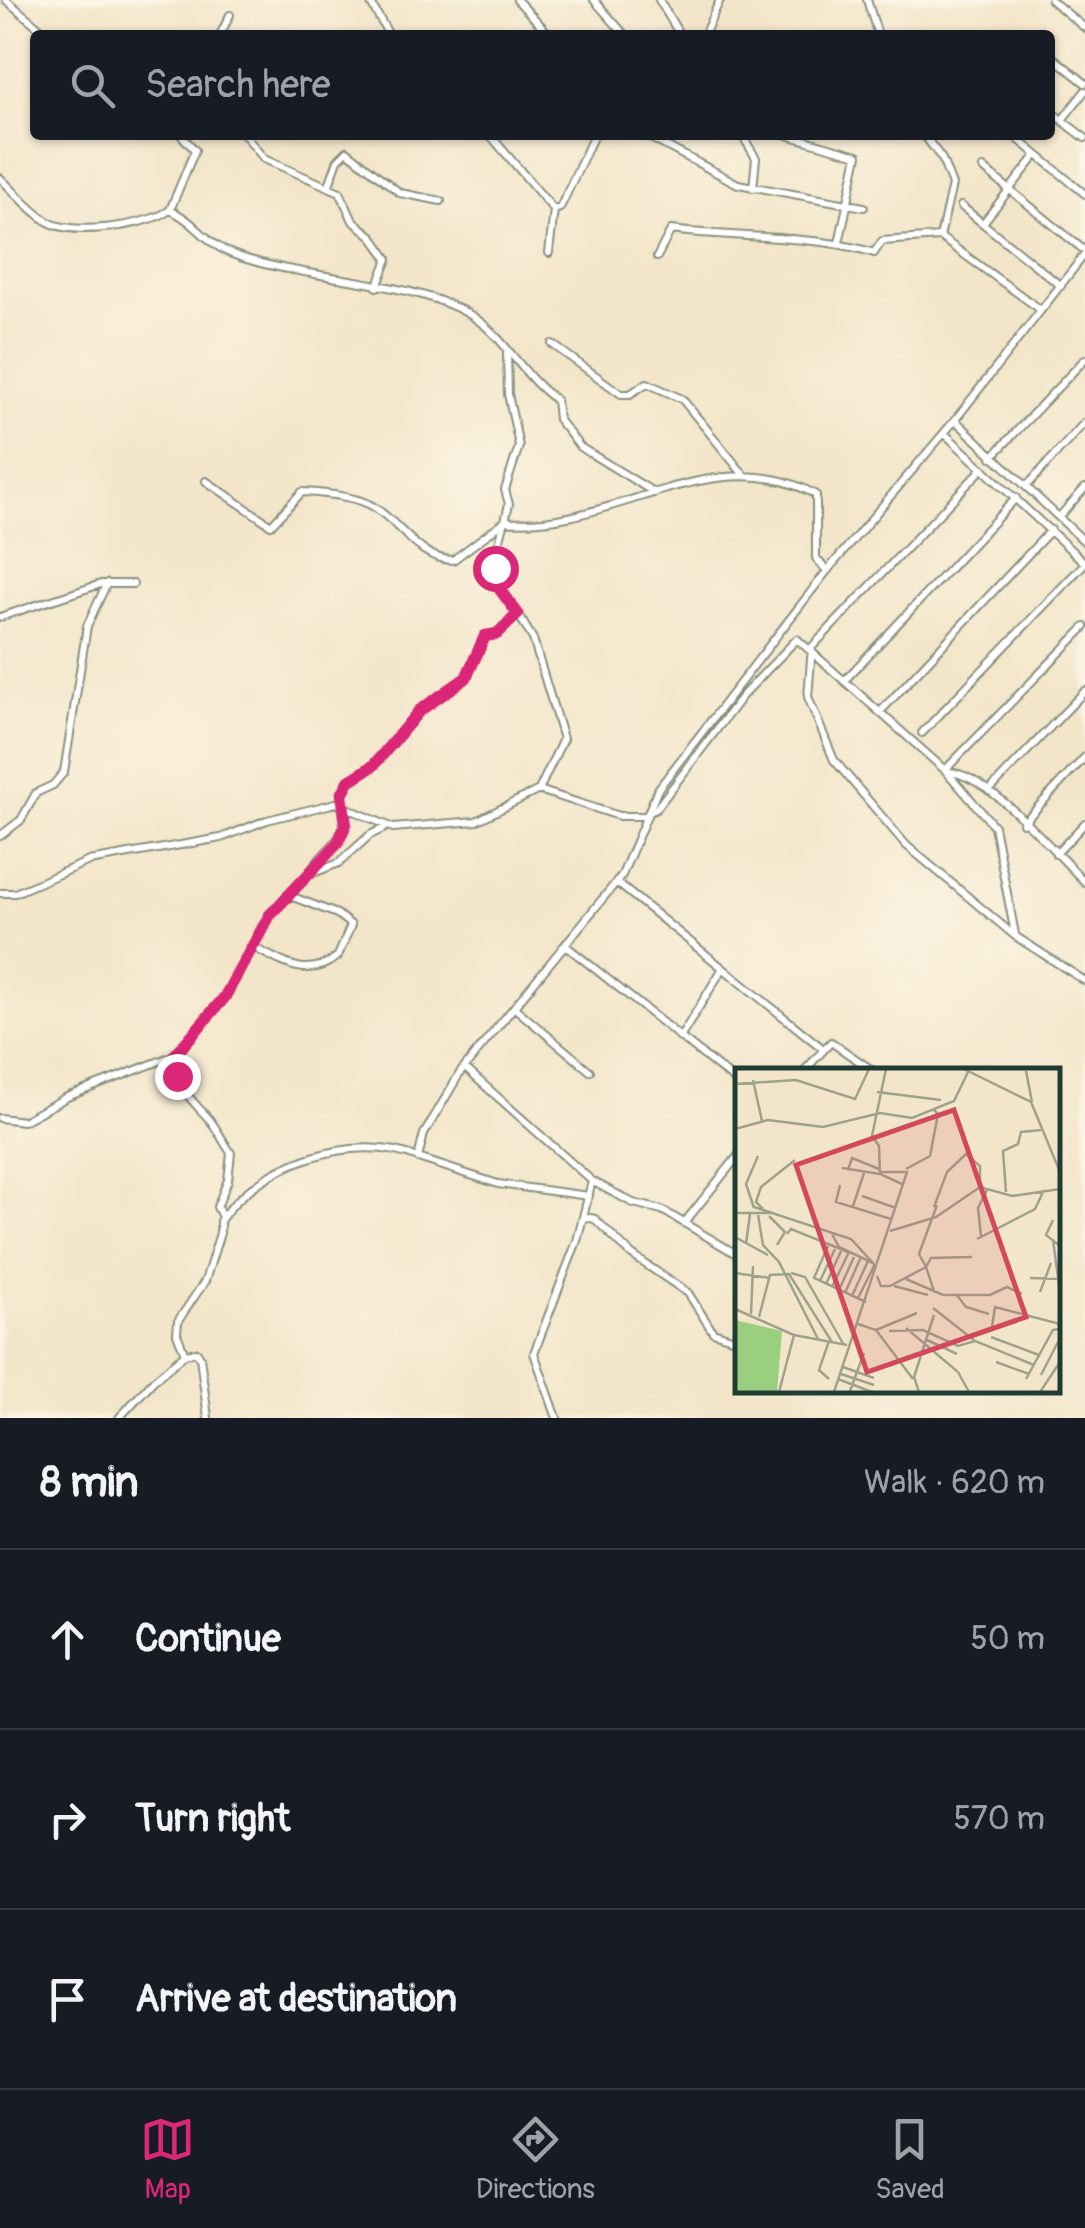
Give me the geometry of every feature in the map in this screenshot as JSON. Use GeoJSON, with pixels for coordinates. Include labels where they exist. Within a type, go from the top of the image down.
{"type":"FeatureCollection","features":[{"type":"Feature","properties":{"kind":"street"},"geometry":{"type":"LineString","coordinates":[[6,0],[42,30]]}},
{"type":"Feature","properties":{"kind":"street"},"geometry":{"type":"LineString","coordinates":[[368,0],[386,30]]}},
{"type":"Feature","properties":{"kind":"street"},"geometry":{"type":"LineString","coordinates":[[516,0],[545,30]]}},
{"type":"Feature","properties":{"kind":"street"},"geometry":{"type":"LineString","coordinates":[[594,0],[621,30]]}},
{"type":"Feature","properties":{"kind":"street"},"geometry":{"type":"LineString","coordinates":[[659,0],[677,30]]}},
{"type":"Feature","properties":{"kind":"street"},"geometry":{"type":"LineString","coordinates":[[706,30],[720,0]]}},
{"type":"Feature","properties":{"kind":"street"},"geometry":{"type":"LineString","coordinates":[[867,0],[876,30]]}},
{"type":"Feature","properties":{"kind":"street"},"geometry":{"type":"LineString","coordinates":[[1051,0],[1085,28]]}},
{"type":"Feature","properties":{"kind":"street"},"geometry":{"type":"LineString","coordinates":[[222,30],[230,14]]}},
{"type":"Feature","properties":{"kind":"street"},"geometry":{"type":"LineString","coordinates":[[1055,59],[1085,83]]}},
{"type":"Feature","properties":{"kind":"street"},"geometry":{"type":"LineString","coordinates":[[1062,120],[1085,91]]}},
{"type":"Feature","properties":{"kind":"street"},"geometry":{"type":"LineString","coordinates":[[1055,114],[1085,138]]}},
{"type":"Feature","properties":{"kind":"street"},"geometry":{"type":"LineString","coordinates":[[170,210],[195,147],[187,140]]}},
{"type":"Feature","properties":{"kind":"street"},"geometry":{"type":"LineString","coordinates":[[250,140],[264,159],[340,192],[352,221],[387,256],[377,287]]}},
{"type":"Feature","properties":{"kind":"street"},"geometry":{"type":"LineString","coordinates":[[494,140],[554,210],[549,253]]}},
{"type":"Feature","properties":{"kind":"street"},"geometry":{"type":"LineString","coordinates":[[554,210],[560,208],[592,140]]}},
{"type":"Feature","properties":{"kind":"street"},"geometry":{"type":"LineString","coordinates":[[655,140],[722,178],[753,188],[864,207]]}},
{"type":"Feature","properties":{"kind":"street"},"geometry":{"type":"LineString","coordinates":[[745,140],[756,158],[753,188]]}},
{"type":"Feature","properties":{"kind":"street"},"geometry":{"type":"LineString","coordinates":[[805,140],[857,154],[839,244]]}},
{"type":"Feature","properties":{"kind":"street"},"geometry":{"type":"LineString","coordinates":[[927,140],[948,170],[952,186],[940,238]]}},
{"type":"Feature","properties":{"kind":"street"},"geometry":{"type":"LineString","coordinates":[[1017,140],[1085,194]]}},
{"type":"Feature","properties":{"kind":"street"},"geometry":{"type":"LineString","coordinates":[[329,185],[338,160],[347,151],[400,193],[441,201]]}},
{"type":"Feature","properties":{"kind":"street"},"geometry":{"type":"LineString","coordinates":[[984,224],[1035,158]]}},
{"type":"Feature","properties":{"kind":"street"},"geometry":{"type":"LineString","coordinates":[[418,1158],[424,1134],[465,1068],[616,882],[666,778],[827,570],[944,433],[1085,253],[983,168]]}},
{"type":"Feature","properties":{"kind":"street"},"geometry":{"type":"LineString","coordinates":[[0,178],[45,220],[56,225],[128,224],[170,210],[187,217],[234,255],[461,310],[484,326],[556,400],[558,420],[580,447],[656,493]]}},
{"type":"Feature","properties":{"kind":"street"},"geometry":{"type":"LineString","coordinates":[[961,206],[1061,286]]}},
{"type":"Feature","properties":{"kind":"street"},"geometry":{"type":"LineString","coordinates":[[657,257],[670,230],[707,237],[839,244],[874,253],[882,241],[940,238],[1040,310]]}},
{"type":"Feature","properties":{"kind":"street"},"geometry":{"type":"LineString","coordinates":[[552,344],[621,394],[630,394],[648,383],[670,390],[745,476]]}},
{"type":"Feature","properties":{"kind":"street"},"geometry":{"type":"LineString","coordinates":[[308,876],[339,863],[370,834],[386,827],[476,822],[539,790],[564,739],[533,638],[490,576],[509,504],[505,490],[519,446],[508,394],[507,350]]}},
{"type":"Feature","properties":{"kind":"street"},"geometry":{"type":"LineString","coordinates":[[992,457],[1085,359]]}},
{"type":"Feature","properties":{"kind":"street"},"geometry":{"type":"LineString","coordinates":[[954,420],[1085,542]]}},
{"type":"Feature","properties":{"kind":"street"},"geometry":{"type":"LineString","coordinates":[[1026,487],[1085,422]]}},
{"type":"Feature","properties":{"kind":"street"},"geometry":{"type":"LineString","coordinates":[[922,732],[1085,563],[944,433]]}},
{"type":"Feature","properties":{"kind":"street"},"geometry":{"type":"LineString","coordinates":[[984,468],[812,648],[808,697],[834,760],[906,846],[1015,936],[1085,981]]}},
{"type":"Feature","properties":{"kind":"street"},"geometry":{"type":"LineString","coordinates":[[206,480],[271,525],[302,492],[372,505],[406,536],[446,560],[453,560],[505,521],[561,521],[696,480],[745,476],[780,481],[816,495],[816,558],[827,570]]}},
{"type":"Feature","properties":{"kind":"street"},"geometry":{"type":"LineString","coordinates":[[1059,518],[1085,488]]}},
{"type":"Feature","properties":{"kind":"street"},"geometry":{"type":"LineString","coordinates":[[845,680],[1016,498]]}},
{"type":"Feature","properties":{"kind":"street"},"geometry":{"type":"LineString","coordinates":[[880,712],[1051,530]]}},
{"type":"Feature","properties":{"kind":"street"},"geometry":{"type":"LineString","coordinates":[[0,836],[22,820],[36,793],[53,786],[64,772],[87,626],[107,584]]}},
{"type":"Feature","properties":{"kind":"street"},"geometry":{"type":"LineString","coordinates":[[0,617],[107,584],[134,584]]}},
{"type":"Feature","properties":{"kind":"street"},"geometry":{"type":"LineString","coordinates":[[0,1118],[22,1122],[67,1097],[175,1055],[224,998],[270,915],[342,834],[342,803],[349,781],[373,766],[419,711],[466,678],[485,636],[497,634],[518,614]]}},
{"type":"Feature","properties":{"kind":"street"},"geometry":{"type":"LineString","coordinates":[[946,771],[1085,626]]}},
{"type":"Feature","properties":{"kind":"street"},"geometry":{"type":"LineString","coordinates":[[539,790],[619,816],[648,814],[658,808],[743,695],[792,640],[812,648],[946,771],[994,826],[1015,936]]}},
{"type":"Feature","properties":{"kind":"street"},"geometry":{"type":"LineString","coordinates":[[990,791],[1085,691]]}},
{"type":"Feature","properties":{"kind":"street"},"geometry":{"type":"LineString","coordinates":[[1024,823],[1085,757]]}},
{"type":"Feature","properties":{"kind":"street"},"geometry":{"type":"LineString","coordinates":[[946,771],[961,774],[990,791],[1085,882]]}},
{"type":"Feature","properties":{"kind":"street"},"geometry":{"type":"LineString","coordinates":[[1,896],[89,861],[221,838],[267,820],[342,803],[386,827]]}},
{"type":"Feature","properties":{"kind":"street"},"geometry":{"type":"LineString","coordinates":[[1056,854],[1085,823]]}},
{"type":"Feature","properties":{"kind":"street"},"geometry":{"type":"LineString","coordinates":[[616,882],[822,1048]]}},
{"type":"Feature","properties":{"kind":"street"},"geometry":{"type":"LineString","coordinates":[[252,947],[289,967],[306,970],[338,956],[351,925],[337,914],[288,896]]}},
{"type":"Feature","properties":{"kind":"street"},"geometry":{"type":"LineString","coordinates":[[565,945],[735,1081]]}},
{"type":"Feature","properties":{"kind":"street"},"geometry":{"type":"LineString","coordinates":[[680,1038],[722,968]]}},
{"type":"Feature","properties":{"kind":"street"},"geometry":{"type":"LineString","coordinates":[[516,1009],[590,1071]]}},
{"type":"Feature","properties":{"kind":"street"},"geometry":{"type":"LineString","coordinates":[[807,1068],[822,1048],[838,1044],[869,1068]]}},
{"type":"Feature","properties":{"kind":"street"},"geometry":{"type":"LineString","coordinates":[[175,1055],[174,1068],[185,1094],[212,1120],[217,1138],[231,1154],[228,1180],[217,1207],[222,1216]]}},
{"type":"Feature","properties":{"kind":"street"},"geometry":{"type":"LineString","coordinates":[[465,1068],[592,1181],[633,1203],[685,1222],[735,1253]]}},
{"type":"Feature","properties":{"kind":"street"},"geometry":{"type":"LineString","coordinates":[[186,1354],[177,1334],[178,1321],[206,1280],[222,1216],[253,1182],[313,1156],[392,1149],[498,1184],[588,1196]]}},
{"type":"Feature","properties":{"kind":"street"},"geometry":{"type":"LineString","coordinates":[[685,1222],[735,1160]]}},
{"type":"Feature","properties":{"kind":"street"},"geometry":{"type":"LineString","coordinates":[[557,1418],[534,1353],[585,1217],[592,1181]]}},
{"type":"Feature","properties":{"kind":"street"},"geometry":{"type":"LineString","coordinates":[[585,1217],[595,1219],[632,1255],[688,1293],[713,1332],[735,1339]]}},
{"type":"Feature","properties":{"kind":"street"},"geometry":{"type":"LineString","coordinates":[[119,1418],[154,1380],[186,1354],[195,1352],[200,1356],[208,1418]]}},
{"type":"Feature","properties":{"kind":"route"},"geometry":{"type":"LineString","coordinates":[[177,1076],[175,1055],[224,998],[270,915],[338,843],[346,824],[341,798],[349,781],[373,766],[419,711],[466,678],[485,636],[497,634],[518,614],[490,576],[495,568]]}}]}
